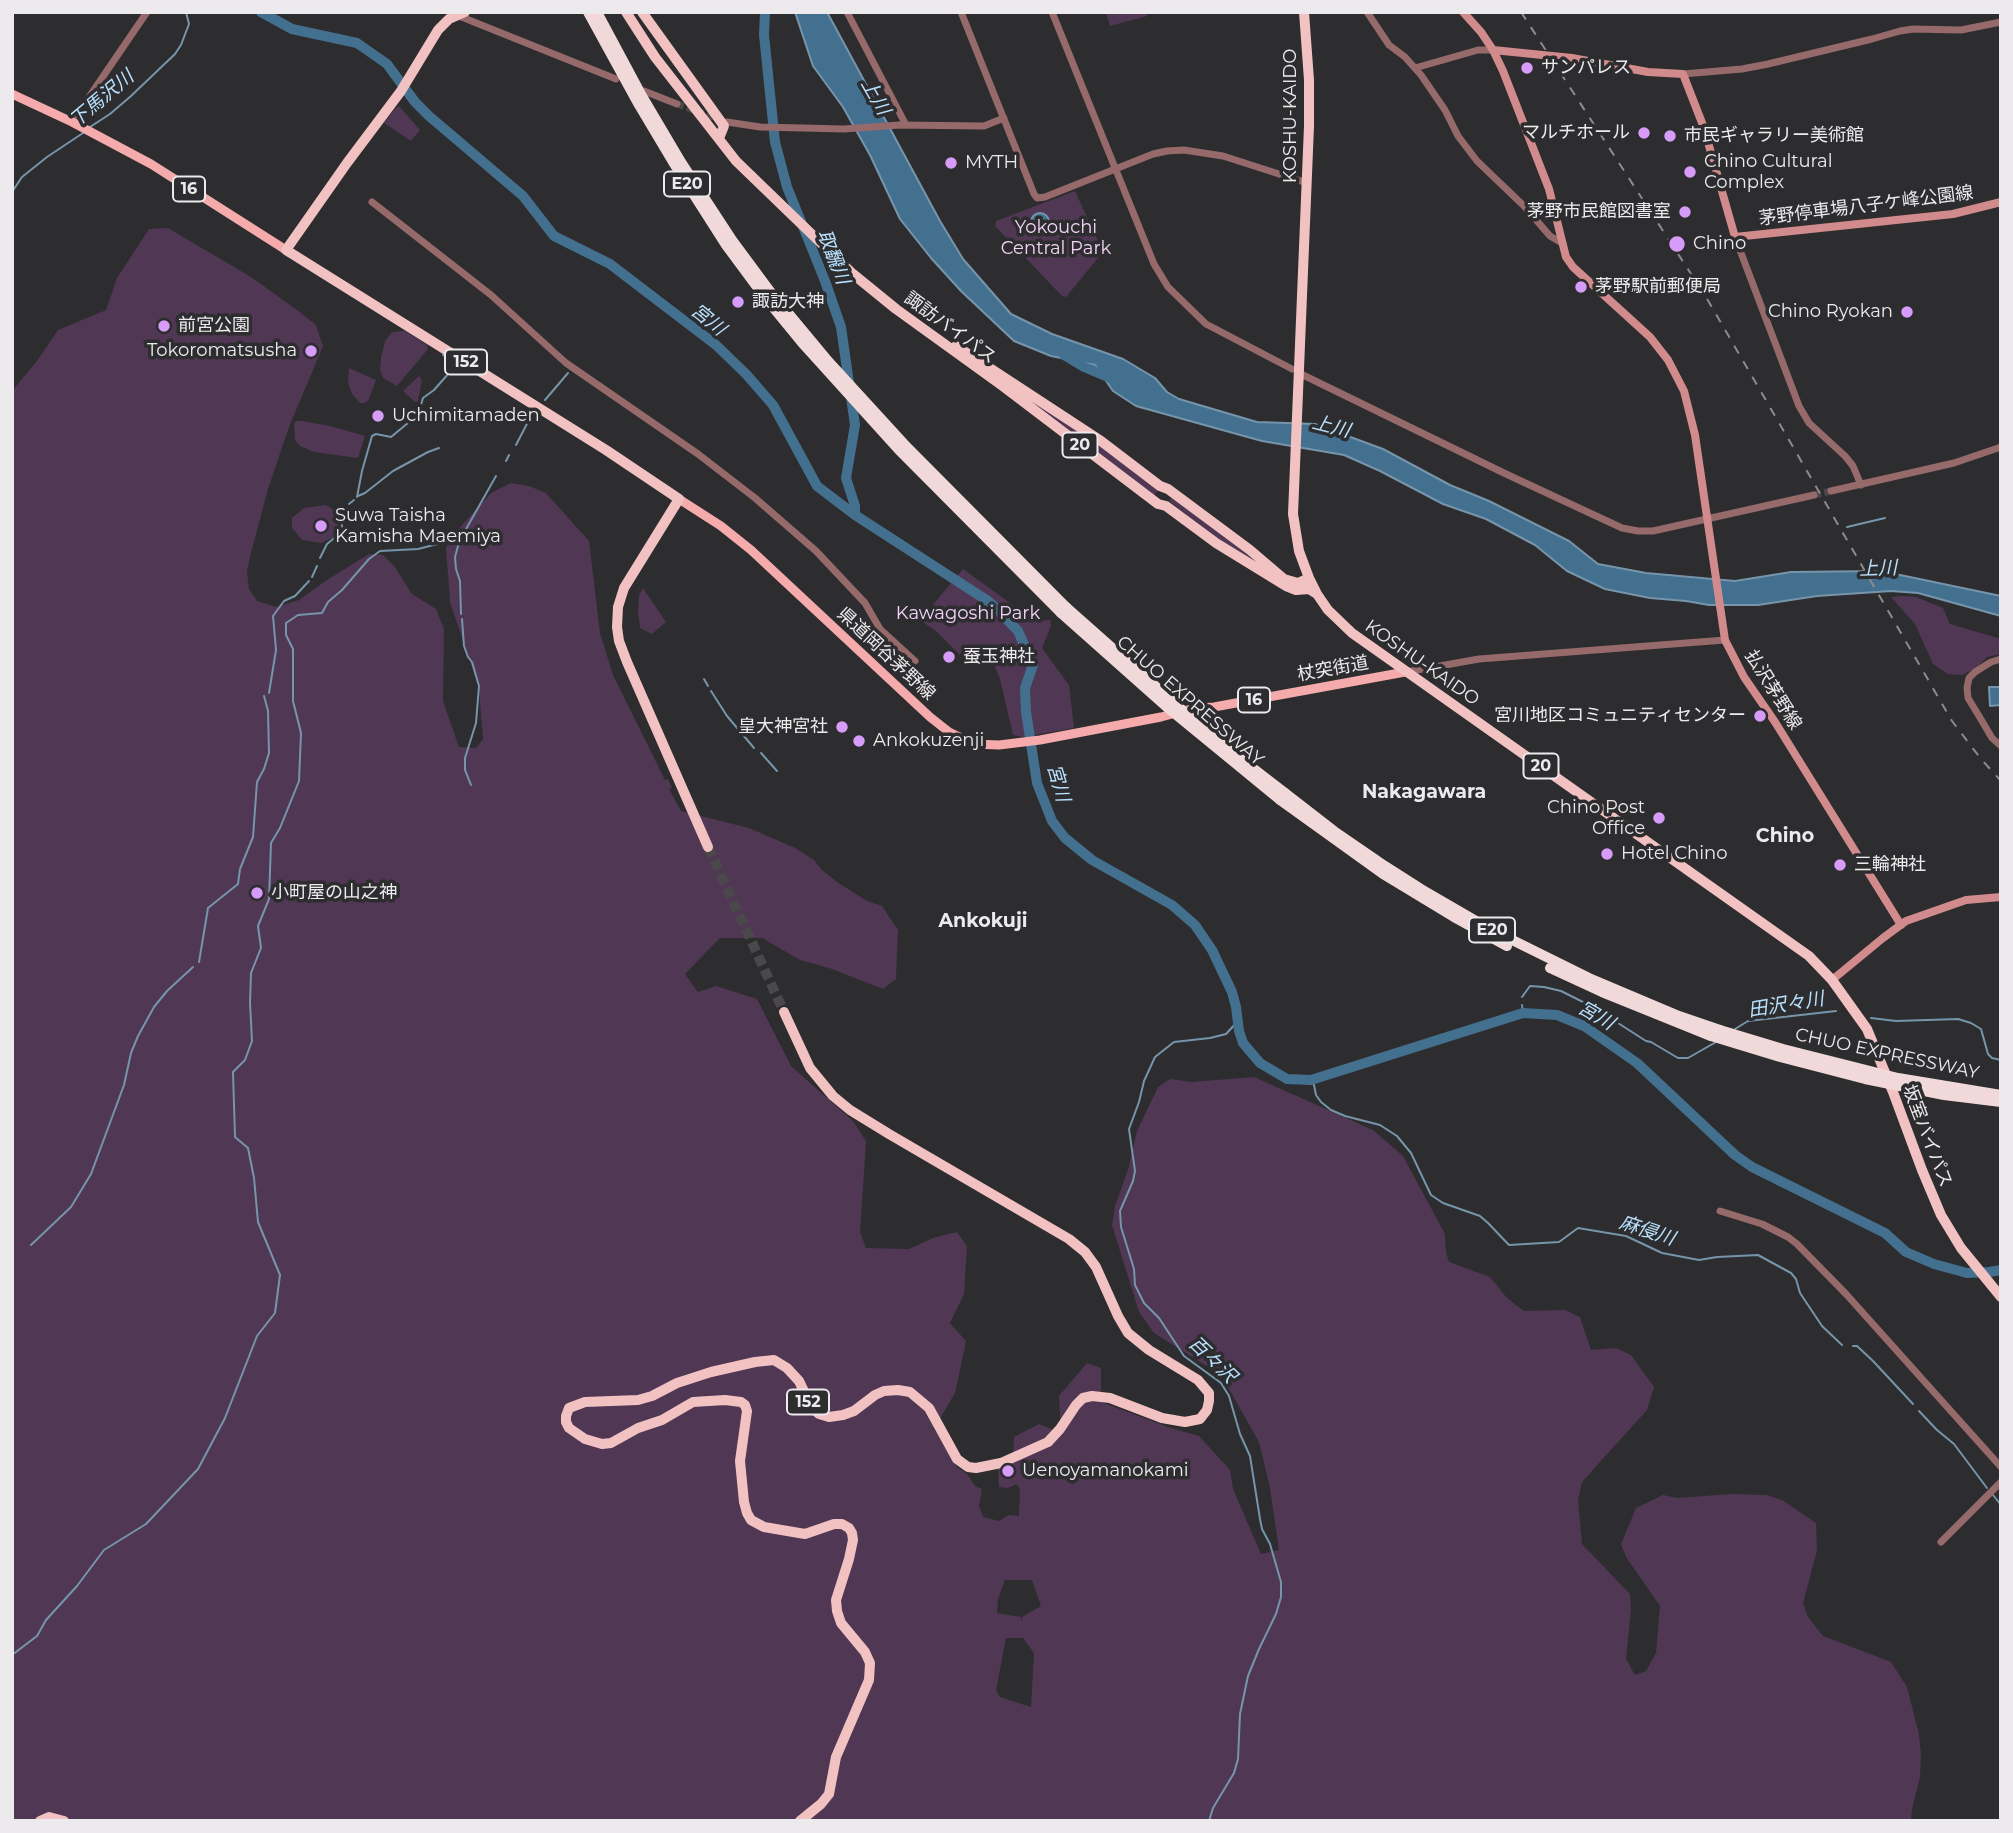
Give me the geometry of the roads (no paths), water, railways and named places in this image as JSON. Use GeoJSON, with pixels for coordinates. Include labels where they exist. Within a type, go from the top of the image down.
{"type":"FeatureCollection","features":[{"type":"Feature","properties":{"kind":"highway","name":"CHUO EXPRESSWAY"},"geometry":{"type":"LineString","coordinates":[[588,12],[673,162],[763,295],[901,446],[1064,610],[1282,797],[1383,874],[1486,935],[1580,983],[1780,1057],[1864,1079],[1944,1095],[2001,1102]]}},
{"type":"Feature","properties":{"kind":"highway","name":"CHUO EXPRESSWAY"},"geometry":{"type":"LineString","coordinates":[[597,12],[681,162],[732,240],[805,340]]}},
{"type":"Feature","properties":{"kind":"highway","name":"20"},"geometry":{"type":"LineString","coordinates":[[620,12],[684,103],[731,160],[736,161]]}},
{"type":"Feature","properties":{"kind":"highway","name":"諏訪バイパス"},"geometry":{"type":"LineString","coordinates":[[628,12],[655,57],[736,161],[897,309],[1158,504],[1166,506],[1216,543],[1286,586],[1296,590],[1309,589],[1317,594]]}},
{"type":"Feature","properties":{"kind":"highway","name":"諏訪バイパス"},"geometry":{"type":"LineString","coordinates":[[628,12],[673,77],[752,174]]}},
{"type":"Feature","properties":{"kind":"highway","name":"20"},"geometry":{"type":"LineString","coordinates":[[642,12],[724,126],[720,136]]}},
{"type":"Feature","properties":{"kind":"highway","name":"KOSHU-KAIDO"},"geometry":{"type":"LineString","coordinates":[[1304,12],[1309,80],[1294,527],[1299,551],[1317,594],[1328,610],[1352,633],[1809,956],[1832,980]]}},
{"type":"Feature","properties":{"kind":"highway"},"geometry":{"type":"LineString","coordinates":[[286,250],[401,91],[438,30],[457,13]]}},
{"type":"Feature","properties":{"kind":"highway","name":"152"},"geometry":{"type":"LineString","coordinates":[[286,250],[606,450],[679,499]]}},
{"type":"Feature","properties":{"kind":"highway","name":"諏訪バイパス"},"geometry":{"type":"LineString","coordinates":[[854,272],[924,326],[1101,441],[1250,550],[1284,579],[1298,583],[1309,578]]}},
{"type":"Feature","properties":{"kind":"highway"},"geometry":{"type":"LineString","coordinates":[[679,499],[624,588],[618,607],[617,627],[627,662],[708,846]]}},
{"type":"Feature","properties":{"kind":"highway","name":"坂室バイパス"},"geometry":{"type":"LineString","coordinates":[[1832,980],[1867,1029],[1941,1215],[1972,1264],[2000,1296]]}},
{"type":"Feature","properties":{"kind":"highway","name":"152"},"geometry":{"type":"LineString","coordinates":[[784,1013],[810,1068],[833,1096],[850,1110],[1069,1239],[1085,1252],[1096,1267],[1128,1333],[1149,1350],[1198,1380],[1209,1393],[1207,1410],[1200,1419],[1185,1422],[1162,1418],[1110,1398],[1083,1398],[1048,1442],[1001,1463],[976,1468],[968,1467],[957,1459],[929,1408],[910,1392],[884,1391],[854,1411],[829,1417],[812,1408],[799,1381],[775,1360],[711,1372],[638,1400],[585,1402],[569,1408],[566,1416],[569,1428],[584,1439],[602,1444],[611,1443],[638,1428],[662,1420],[693,1402],[741,1402],[747,1411],[740,1461],[744,1502],[751,1520],[764,1527],[805,1534],[842,1524],[852,1533],[849,1559],[836,1600],[837,1611],[841,1623],[865,1652],[870,1663],[869,1681],[836,1757],[829,1794],[800,1821]]}},
{"type":"Feature","properties":{"kind":"highway","name":"CHUO EXPRESSWAY"},"geometry":{"type":"LineString","coordinates":[[1716,1033],[1898,1078],[2001,1095]]}},
{"type":"Feature","properties":{"kind":"highway"},"geometry":{"type":"LineString","coordinates":[[40,1821],[49,1817],[64,1821]]}},
{"type":"Feature","properties":{"kind":"main road"},"geometry":{"type":"LineString","coordinates":[[1463,12],[1493,50],[1549,189],[1562,243]]}},
{"type":"Feature","properties":{"kind":"main road"},"geometry":{"type":"LineString","coordinates":[[1493,50],[1572,58],[1648,72],[1683,74],[1704,128],[1735,237]]}},
{"type":"Feature","properties":{"kind":"main road","name":"16"},"geometry":{"type":"LineString","coordinates":[[12,94],[151,164],[286,250]]}},
{"type":"Feature","properties":{"kind":"main road","name":"茅野停車場八子ケ峰公園線"},"geometry":{"type":"LineString","coordinates":[[1735,237],[1953,214],[2001,202]]}},
{"type":"Feature","properties":{"kind":"main road","name":"払沢茅野線"},"geometry":{"type":"LineString","coordinates":[[1562,243],[1566,257],[1573,267],[1645,332],[1668,360],[1688,402],[1709,519],[1725,640],[1744,677],[1901,925]]}},
{"type":"Feature","properties":{"kind":"main road","name":"県道岡谷茅野線"},"geometry":{"type":"LineString","coordinates":[[679,499],[721,526],[751,550],[930,717],[965,741],[982,746],[1022,743],[1102,727]]}},
{"type":"Feature","properties":{"kind":"main road","name":"杖突街道"},"geometry":{"type":"LineString","coordinates":[[1102,727],[1405,672]]}},
{"type":"Feature","properties":{"kind":"main road"},"geometry":{"type":"LineString","coordinates":[[1832,980],[1901,925],[1914,918],[1966,900],[2001,897]]}},
{"type":"Feature","properties":{"kind":"street"},"geometry":{"type":"LineString","coordinates":[[72,122],[147,12]]}},
{"type":"Feature","properties":{"kind":"street"},"geometry":{"type":"LineString","coordinates":[[846,12],[902,125]]}},
{"type":"Feature","properties":{"kind":"street"},"geometry":{"type":"LineString","coordinates":[[961,12],[1037,198],[1153,154],[1184,150],[1223,156],[1307,183]]}},
{"type":"Feature","properties":{"kind":"street"},"geometry":{"type":"LineString","coordinates":[[1052,12],[1154,264],[1168,287],[1206,324],[1292,369]]}},
{"type":"Feature","properties":{"kind":"street"},"geometry":{"type":"LineString","coordinates":[[1367,12],[1389,45],[1415,68],[1477,161],[1524,206],[1550,236],[1562,243]]}},
{"type":"Feature","properties":{"kind":"street"},"geometry":{"type":"LineString","coordinates":[[457,13],[616,79]]}},
{"type":"Feature","properties":{"kind":"street"},"geometry":{"type":"LineString","coordinates":[[1683,74],[1755,67],[1900,31],[1961,30],[2001,22]]}},
{"type":"Feature","properties":{"kind":"street"},"geometry":{"type":"LineString","coordinates":[[1415,68],[1478,50],[1493,50]]}},
{"type":"Feature","properties":{"kind":"street"},"geometry":{"type":"LineString","coordinates":[[644,91],[677,104]]}},
{"type":"Feature","properties":{"kind":"street"},"geometry":{"type":"LineString","coordinates":[[727,122],[793,129],[844,129],[902,125],[984,126],[1004,118]]}},
{"type":"Feature","properties":{"kind":"street"},"geometry":{"type":"LineString","coordinates":[[372,202],[491,295],[566,363],[698,454],[755,498],[816,551],[865,603],[880,629],[915,661]]}},
{"type":"Feature","properties":{"kind":"street"},"geometry":{"type":"LineString","coordinates":[[1735,237],[1798,407],[1809,423],[1853,466],[1861,485]]}},
{"type":"Feature","properties":{"kind":"street"},"geometry":{"type":"LineString","coordinates":[[1303,374],[1622,528],[1653,531],[1814,495]]}},
{"type":"Feature","properties":{"kind":"street"},"geometry":{"type":"LineString","coordinates":[[1831,491],[1954,463],[2001,447]]}},
{"type":"Feature","properties":{"kind":"street"},"geometry":{"type":"LineString","coordinates":[[1405,672],[1479,659],[1725,640]]}},
{"type":"Feature","properties":{"kind":"street"},"geometry":{"type":"LineString","coordinates":[[2001,659],[1991,662],[1969,678],[1967,693],[1992,738],[2001,746]]}},
{"type":"Feature","properties":{"kind":"street"},"geometry":{"type":"LineString","coordinates":[[1720,1211],[1762,1224],[1797,1244],[1846,1294],[2001,1466]]}},
{"type":"Feature","properties":{"kind":"street"},"geometry":{"type":"LineString","coordinates":[[1941,1542],[2001,1482]]}},
{"type":"Feature","properties":{"kind":"water"},"geometry":{"type":"Polygon","coordinates":[[[795,12],[827,12],[963,259],[1011,314],[1052,334],[1123,359],[1155,378],[1167,392],[1179,399],[1257,422],[1315,424],[1383,449],[1450,485],[1489,501],[1569,541],[1598,564],[1646,573],[1735,581],[1791,572],[1881,571],[2001,596],[2001,616],[1918,593],[1891,591],[1817,596],[1758,605],[1709,605],[1605,589],[1567,571],[1535,545],[1486,519],[1443,504],[1344,455],[1262,441],[1136,406],[1113,391],[1095,365],[1051,356],[1014,341],[961,291],[931,258],[900,219],[870,155],[843,107],[813,66],[795,12]]]}},
{"type":"Feature","properties":{"kind":"water"},"geometry":{"type":"Polygon","coordinates":[[[1040,213],[1046,216],[1049,222],[1046,228],[1040,231],[1034,228],[1031,222],[1034,216],[1040,213]]]}},
{"type":"Feature","properties":{"kind":"water"},"geometry":{"type":"Polygon","coordinates":[[[1989,687],[2001,687],[2001,705],[1990,706],[1989,687]]]}},
{"type":"Feature","properties":{"kind":"waterway","name":"下馬沢川"},"geometry":{"type":"LineString","coordinates":[[90,127],[131,96],[175,54],[189,24],[186,12]]}},
{"type":"Feature","properties":{"kind":"waterway","name":"宮川"},"geometry":{"type":"LineString","coordinates":[[261,12],[292,29],[357,43],[387,64],[415,102],[523,196],[554,236],[610,264],[716,345],[746,374],[773,405],[817,486],[855,515],[988,601],[1018,631],[1033,665],[1025,688],[1026,712],[1037,783],[1052,821],[1065,838],[1092,860],[1172,905],[1195,925],[1212,950],[1232,992],[1243,1043],[1260,1063],[1287,1079],[1311,1080],[1523,1013],[1557,1015],[1584,1026],[1637,1063],[1735,1155],[1752,1167],[1885,1233],[1906,1252],[1934,1264],[1967,1273],[2001,1270]]}},
{"type":"Feature","properties":{"kind":"waterway","name":"取飜川"},"geometry":{"type":"LineString","coordinates":[[765,12],[764,35],[775,142],[787,187],[841,327],[855,425],[846,478],[855,506],[855,515]]}},
{"type":"Feature","properties":{"kind":"waterway","name":"下馬沢川"},"geometry":{"type":"LineString","coordinates":[[12,192],[22,177],[83,133]]}},
{"type":"Feature","properties":{"kind":"waterway"},"geometry":{"type":"LineString","coordinates":[[421,405],[423,398],[449,373],[449,359],[443,355]]}},
{"type":"Feature","properties":{"kind":"waterway","name":"上川"},"geometry":{"type":"LineString","coordinates":[[1064,355],[1110,378]]}},
{"type":"Feature","properties":{"kind":"waterway"},"geometry":{"type":"LineString","coordinates":[[545,400],[568,373]]}},
{"type":"Feature","properties":{"kind":"waterway"},"geometry":{"type":"LineString","coordinates":[[357,497],[372,436],[376,434],[391,437],[420,413]]}},
{"type":"Feature","properties":{"kind":"waterway"},"geometry":{"type":"LineString","coordinates":[[516,445],[531,416]]}},
{"type":"Feature","properties":{"kind":"waterway"},"geometry":{"type":"LineString","coordinates":[[358,496],[393,471],[439,448]]}},
{"type":"Feature","properties":{"kind":"waterway"},"geometry":{"type":"LineString","coordinates":[[506,461],[509,455]]}},
{"type":"Feature","properties":{"kind":"waterway"},"geometry":{"type":"LineString","coordinates":[[12,1655],[37,1636],[46,1620],[77,1586],[104,1550],[146,1524],[198,1469],[225,1418],[257,1336],[275,1313],[280,1275],[258,1222],[248,1148],[235,1137],[233,1072],[245,1060],[252,1041],[251,973],[261,948],[258,926],[269,899],[271,843],[299,781],[301,733],[293,701],[293,649],[286,635],[286,623],[298,615],[322,613],[328,602],[380,551],[418,549],[461,538],[496,476]]}},
{"type":"Feature","properties":{"kind":"waterway"},"geometry":{"type":"LineString","coordinates":[[349,504],[354,500]]}},
{"type":"Feature","properties":{"kind":"waterway"},"geometry":{"type":"LineString","coordinates":[[320,558],[327,544],[339,534],[342,527],[341,515]]}},
{"type":"Feature","properties":{"kind":"waterway"},"geometry":{"type":"LineString","coordinates":[[1847,527],[1885,518]]}},
{"type":"Feature","properties":{"kind":"waterway"},"geometry":{"type":"LineString","coordinates":[[460,539],[455,557],[460,581],[461,614]]}},
{"type":"Feature","properties":{"kind":"waterway"},"geometry":{"type":"LineString","coordinates":[[312,577],[317,566]]}},
{"type":"Feature","properties":{"kind":"waterway"},"geometry":{"type":"LineString","coordinates":[[269,693],[276,650],[273,616],[284,601],[295,596],[309,581]]}},
{"type":"Feature","properties":{"kind":"waterway"},"geometry":{"type":"LineString","coordinates":[[462,619],[464,646],[479,686],[476,723],[465,758],[465,770],[471,785]]}},
{"type":"Feature","properties":{"kind":"waterway"},"geometry":{"type":"LineString","coordinates":[[704,679],[708,686]]}},
{"type":"Feature","properties":{"kind":"waterway"},"geometry":{"type":"LineString","coordinates":[[711,691],[727,716],[754,748]]}},
{"type":"Feature","properties":{"kind":"waterway"},"geometry":{"type":"LineString","coordinates":[[199,962],[208,908],[238,884],[240,869],[253,837],[257,782],[269,753],[268,711],[264,696]]}},
{"type":"Feature","properties":{"kind":"waterway"},"geometry":{"type":"LineString","coordinates":[[761,753],[777,771]]}},
{"type":"Feature","properties":{"kind":"waterway"},"geometry":{"type":"LineString","coordinates":[[31,1245],[71,1207],[91,1174],[124,1085],[138,1036],[154,1007],[193,967]]}},
{"type":"Feature","properties":{"kind":"waterway","name":"田沢々川"},"geometry":{"type":"LineString","coordinates":[[1522,997],[1530,986],[1561,991],[1678,1058],[1688,1058],[1716,1042]]}},
{"type":"Feature","properties":{"kind":"waterway","name":"田沢々川"},"geometry":{"type":"LineString","coordinates":[[1522,1005],[1523,1013]]}},
{"type":"Feature","properties":{"kind":"waterway","name":"田沢々川"},"geometry":{"type":"LineString","coordinates":[[1735,1029],[1748,1021],[1836,1011]]}},
{"type":"Feature","properties":{"kind":"waterway","name":"田沢々川"},"geometry":{"type":"LineString","coordinates":[[1871,1018],[1896,1021],[1958,1019],[1971,1023],[1981,1029],[1988,1054],[2001,1060]]}},
{"type":"Feature","properties":{"kind":"waterway","name":"百々沢"},"geometry":{"type":"LineString","coordinates":[[1209,1821],[1213,1808],[1234,1773],[1238,1759],[1240,1714],[1248,1676],[1276,1614],[1281,1597],[1281,1582],[1270,1544],[1262,1529],[1250,1456],[1240,1434],[1229,1396],[1221,1383],[1184,1356],[1159,1318],[1144,1303],[1135,1285],[1134,1269],[1121,1227],[1120,1211],[1135,1171],[1129,1129],[1144,1081],[1155,1057],[1174,1042],[1226,1034],[1238,1021]]}},
{"type":"Feature","properties":{"kind":"waterway","name":"麻侵川"},"geometry":{"type":"LineString","coordinates":[[1311,1080],[1316,1095],[1331,1110],[1380,1125],[1397,1136],[1411,1153],[1431,1195],[1443,1203],[1480,1216],[1509,1245],[1559,1242],[1578,1228],[1626,1236],[1662,1253],[1699,1260],[1758,1255],[1791,1273],[1800,1293],[1822,1326],[1842,1345]]}},
{"type":"Feature","properties":{"kind":"waterway","name":"麻侵川"},"geometry":{"type":"LineString","coordinates":[[1853,1346],[1857,1346],[1873,1361],[1913,1404]]}},
{"type":"Feature","properties":{"kind":"waterway","name":"麻侵川"},"geometry":{"type":"LineString","coordinates":[[1919,1411],[1954,1444],[1987,1488]]}},
{"type":"Feature","properties":{"kind":"waterway","name":"麻侵川"},"geometry":{"type":"LineString","coordinates":[[1993,1495],[2001,1505]]}},
{"type":"Feature","properties":{"kind":"tunnel"},"geometry":{"type":"LineString","coordinates":[[677,104],[719,119]]}},
{"type":"Feature","properties":{"kind":"tunnel"},"geometry":{"type":"LineString","coordinates":[[1814,495],[1831,491]]}},
{"type":"Feature","properties":{"kind":"tunnel"},"geometry":{"type":"LineString","coordinates":[[708,847],[784,1012]]}},
{"type":"Feature","properties":{"kind":"railway"},"geometry":{"type":"LineString","coordinates":[[1521,12],[1706,297],[1952,721],[2001,781]]}},
{"type":"Feature","properties":{"kind":"place","name":"サンパレス"},"geometry":{"type":"Point","coordinates":[1527,68]}},
{"type":"Feature","properties":{"kind":"place","name":"マルチホール"},"geometry":{"type":"Point","coordinates":[1644,133]}},
{"type":"Feature","properties":{"kind":"place","name":"市民ギャラリー美術館"},"geometry":{"type":"Point","coordinates":[1670,136]}},
{"type":"Feature","properties":{"kind":"place","name":"MYTH"},"geometry":{"type":"Point","coordinates":[951,163]}},
{"type":"Feature","properties":{"kind":"place","name":"Chino Cultural Complex"},"geometry":{"type":"Point","coordinates":[1690,172]}},
{"type":"Feature","properties":{"kind":"place","name":"茅野市民館図書室"},"geometry":{"type":"Point","coordinates":[1685,212]}},
{"type":"Feature","properties":{"kind":"place","name":"Chino"},"geometry":{"type":"Point","coordinates":[1677,244]}},
{"type":"Feature","properties":{"kind":"place","name":"茅野駅前郵便局"},"geometry":{"type":"Point","coordinates":[1581,287]}},
{"type":"Feature","properties":{"kind":"place","name":"諏訪大神"},"geometry":{"type":"Point","coordinates":[738,302]}},
{"type":"Feature","properties":{"kind":"place","name":"Chino Ryokan"},"geometry":{"type":"Point","coordinates":[1907,312]}},
{"type":"Feature","properties":{"kind":"place","name":"前宮公園"},"geometry":{"type":"Point","coordinates":[164,326]}},
{"type":"Feature","properties":{"kind":"place","name":"Tokoromatsusha"},"geometry":{"type":"Point","coordinates":[311,351]}},
{"type":"Feature","properties":{"kind":"place","name":"Uchimitamaden"},"geometry":{"type":"Point","coordinates":[378,416]}},
{"type":"Feature","properties":{"kind":"place","name":"Suwa Taisha Kamisha Maemiya"},"geometry":{"type":"Point","coordinates":[321,526]}},
{"type":"Feature","properties":{"kind":"place","name":"蚕玉神社"},"geometry":{"type":"Point","coordinates":[949,657]}},
{"type":"Feature","properties":{"kind":"place","name":"宮川地区コミュニティセンター"},"geometry":{"type":"Point","coordinates":[1760,716]}},
{"type":"Feature","properties":{"kind":"place","name":"皇大神宮社"},"geometry":{"type":"Point","coordinates":[842,727]}},
{"type":"Feature","properties":{"kind":"place","name":"Ankokuzenji"},"geometry":{"type":"Point","coordinates":[859,741]}},
{"type":"Feature","properties":{"kind":"place","name":"Chino Post Office"},"geometry":{"type":"Point","coordinates":[1659,818]}},
{"type":"Feature","properties":{"kind":"place","name":"Hotel Chino"},"geometry":{"type":"Point","coordinates":[1607,854]}},
{"type":"Feature","properties":{"kind":"place","name":"三輪神社"},"geometry":{"type":"Point","coordinates":[1840,865]}},
{"type":"Feature","properties":{"kind":"place","name":"小町屋の山之神"},"geometry":{"type":"Point","coordinates":[257,893]}},
{"type":"Feature","properties":{"kind":"place","name":"Uenoyamanokami"},"geometry":{"type":"Point","coordinates":[1008,1471]}},
{"type":"Feature","properties":{"kind":"district","name":"Nakagawara"},"geometry":{"type":"Point","coordinates":[1424,792]}},
{"type":"Feature","properties":{"kind":"district","name":"Chino"},"geometry":{"type":"Point","coordinates":[1785,836]}},
{"type":"Feature","properties":{"kind":"district","name":"Ankokuji"},"geometry":{"type":"Point","coordinates":[983,921]}},
{"type":"Feature","properties":{"kind":"park label","name":"Yokouchi Central Park"},"geometry":{"type":"Point","coordinates":[1056,238]}},
{"type":"Feature","properties":{"kind":"park label","name":"Kawagoshi Park"},"geometry":{"type":"Point","coordinates":[968,614]}}]}
